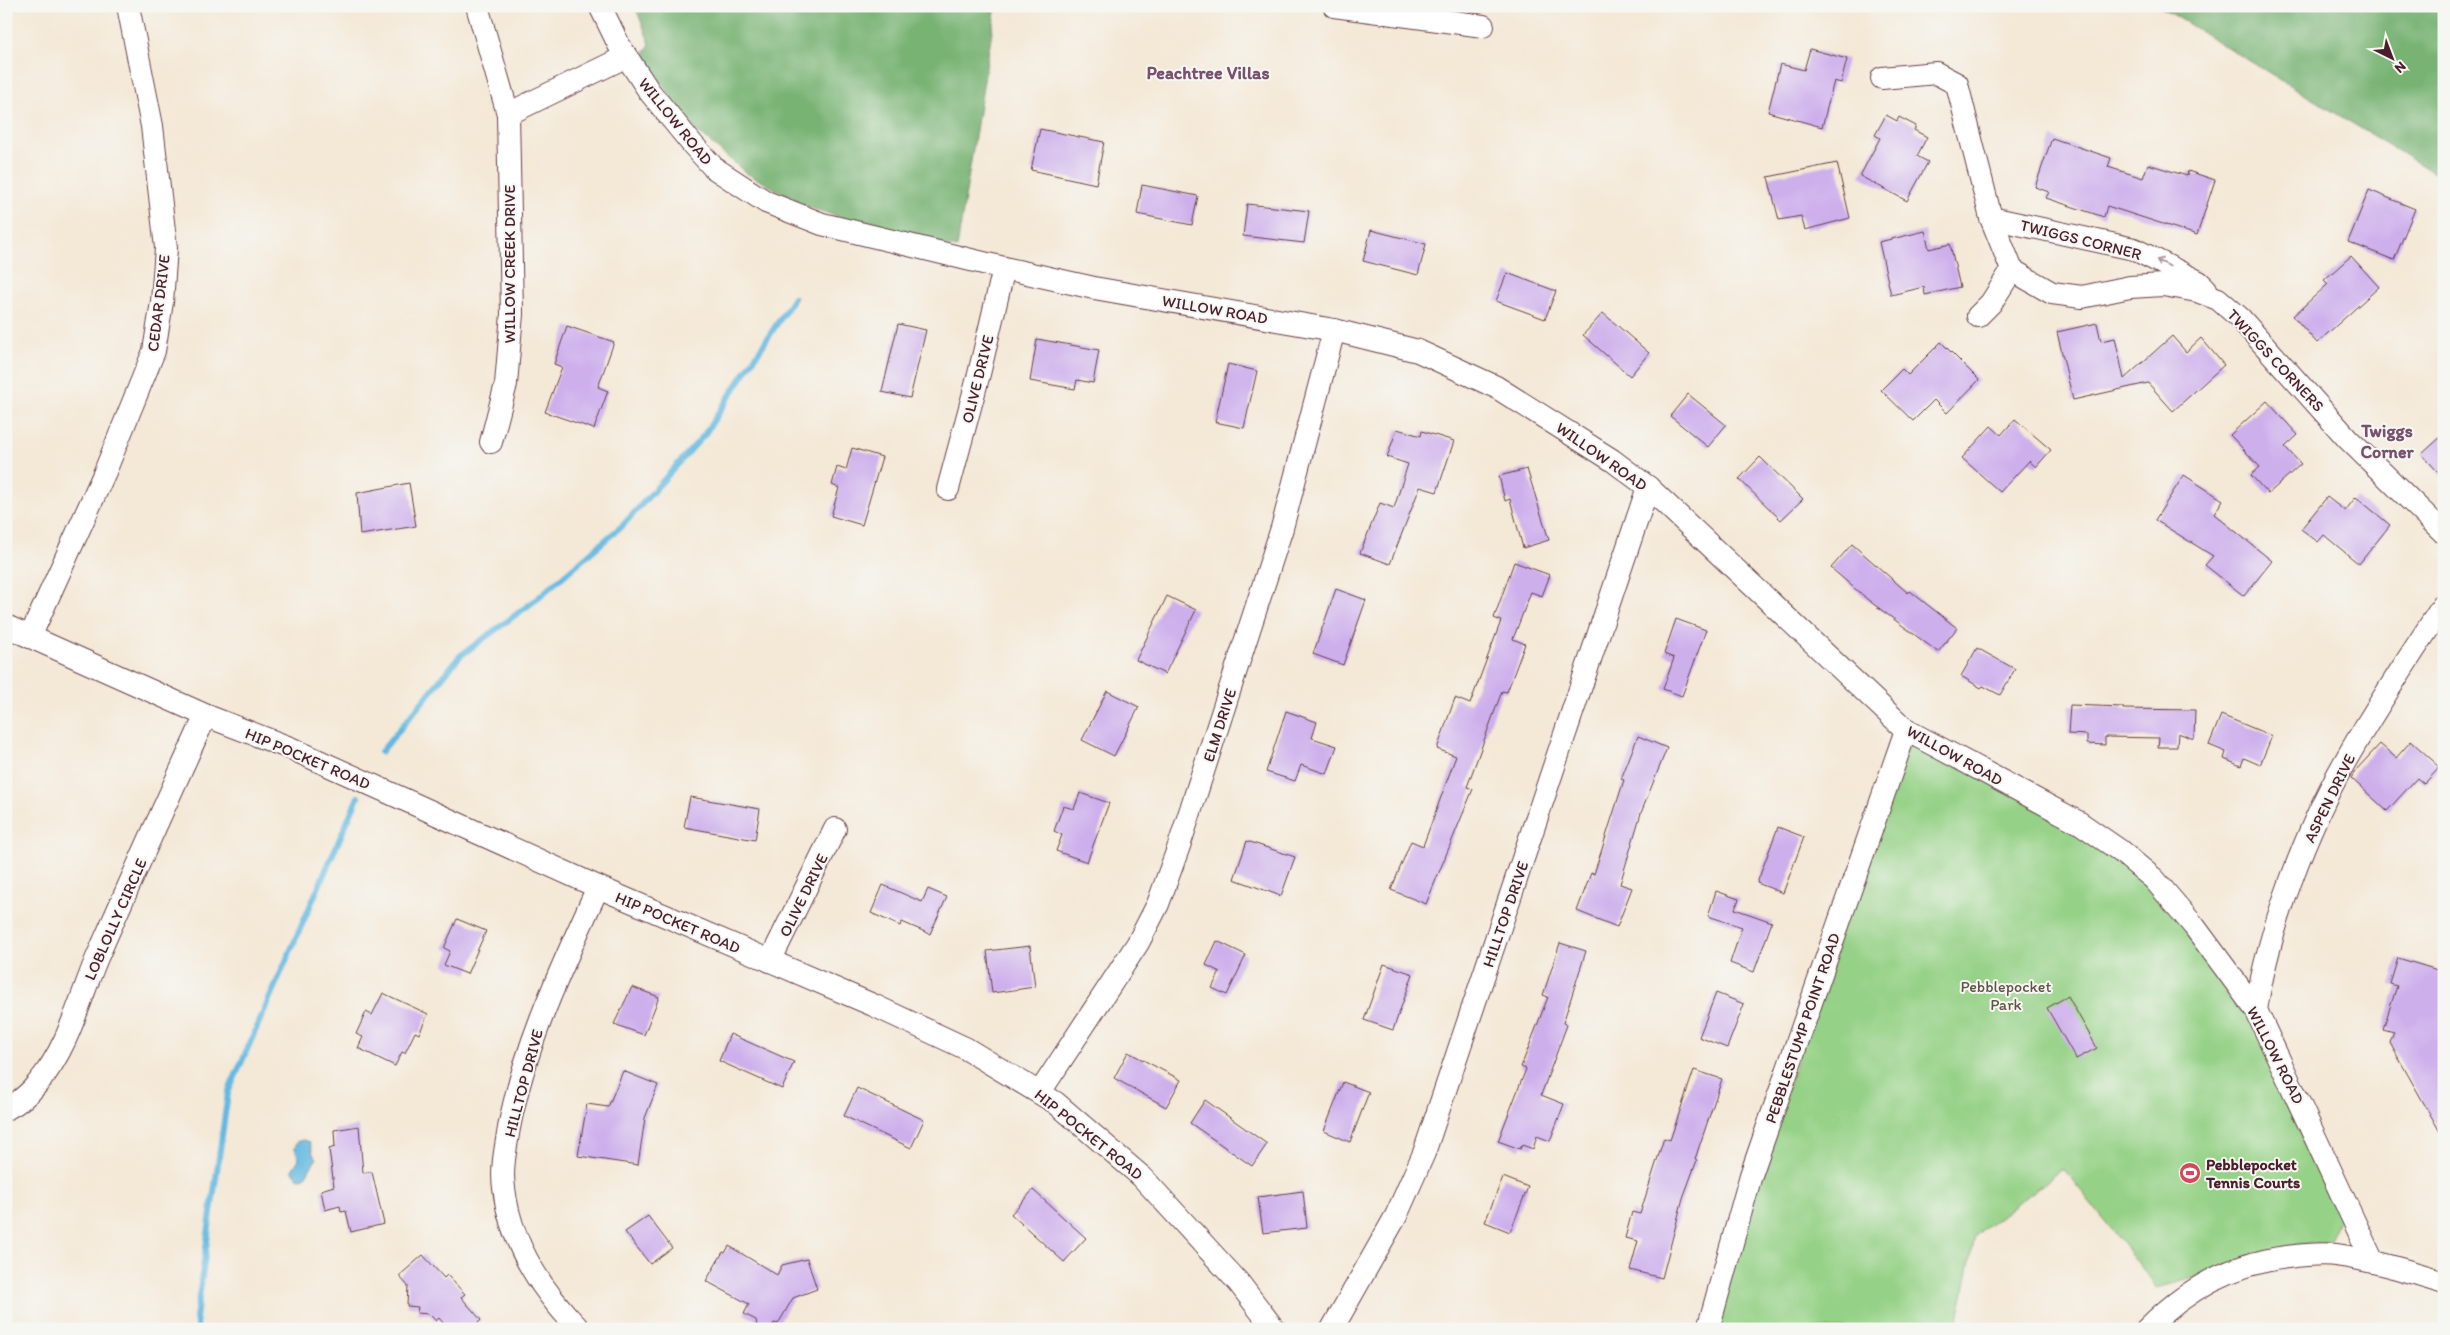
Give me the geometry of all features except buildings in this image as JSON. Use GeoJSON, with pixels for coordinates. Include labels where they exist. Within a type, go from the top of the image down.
{"type":"FeatureCollection","features":[{"type":"Feature","properties":{"kind":"street","name":"CEDAR DRIVE"},"geometry":{"type":"LineString","coordinates":[[30,636],[104,474],[154,351],[162,302],[166,248],[152,126],[128,6]]}},
{"type":"Feature","properties":{"kind":"street","name":"WILLOW CREEK DRIVE"},"geometry":{"type":"LineString","coordinates":[[477,6],[508,114],[512,314],[506,384],[491,442]]}},
{"type":"Feature","properties":{"kind":"street","name":"WILLOW ROAD"},"geometry":{"type":"LineString","coordinates":[[600,6],[619,45],[650,91],[714,168],[766,202],[822,224],[1004,268],[1094,288],[1334,330],[1418,351],[1493,386],[1612,460],[1648,487],[1906,730],[2080,822],[2131,858],[2175,902],[2256,1010],[2373,1262]]}},
{"type":"Feature","properties":{"kind":"street"},"geometry":{"type":"LineString","coordinates":[[1334,6],[1483,26]]}},
{"type":"Feature","properties":{"kind":"street"},"geometry":{"type":"LineString","coordinates":[[508,114],[627,56]]}},
{"type":"Feature","properties":{"kind":"street"},"geometry":{"type":"LineString","coordinates":[[1882,78],[1936,73],[1957,84],[1991,218],[2012,270],[1991,303],[1978,316]]}},
{"type":"Feature","properties":{"kind":"street","name":"TWIGGS CORNER"},"geometry":{"type":"LineString","coordinates":[[1991,218],[2134,249],[2199,282],[2218,299]]}},
{"type":"Feature","properties":{"kind":"street","name":"OLIVE DRIVE"},"geometry":{"type":"LineString","coordinates":[[948,489],[979,374],[1004,268]]}},
{"type":"Feature","properties":{"kind":"street","name":"TWIGGS CORNERS"},"geometry":{"type":"LineString","coordinates":[[2012,270],[2052,293],[2082,297],[2130,287],[2163,285],[2198,291],[2218,299],[2240,318],[2348,439],[2444,533]]}},
{"type":"Feature","properties":{"kind":"street","name":"ELM DRIVE"},"geometry":{"type":"LineString","coordinates":[[1040,1092],[1138,943],[1158,904],[1179,846],[1282,528],[1334,330]]}},
{"type":"Feature","properties":{"kind":"street","name":"HILLTOP DRIVE"},"geometry":{"type":"LineString","coordinates":[[1332,1329],[1396,1216],[1424,1153],[1648,487]]}},
{"type":"Feature","properties":{"kind":"street","name":"ASPEN DRIVE"},"geometry":{"type":"LineString","coordinates":[[2256,1010],[2275,931],[2318,815],[2346,759],[2444,604]]}},
{"type":"Feature","properties":{"kind":"street","name":"HIP POCKET ROAD"},"geometry":{"type":"LineString","coordinates":[[6,626],[207,716],[290,748],[598,887],[873,1005],[953,1043],[1040,1092],[1142,1177],[1239,1283],[1274,1329]]}},
{"type":"Feature","properties":{"kind":"street","name":"LOBLOLLY CIRCLE"},"geometry":{"type":"LineString","coordinates":[[6,1109],[15,1104],[38,1083],[56,1055],[78,1010],[86,984],[140,862],[207,716]]}},
{"type":"Feature","properties":{"kind":"street","name":"PEBBLESTUMP POINT ROAD"},"geometry":{"type":"LineString","coordinates":[[1708,1329],[1751,1176],[1906,730]]}},
{"type":"Feature","properties":{"kind":"street","name":"OLIVE DRIVE"},"geometry":{"type":"LineString","coordinates":[[770,961],[835,830]]}},
{"type":"Feature","properties":{"kind":"street","name":"HILLTOP DRIVE"},"geometry":{"type":"LineString","coordinates":[[579,1329],[551,1300],[531,1268],[515,1235],[503,1186],[505,1151],[512,1112],[529,1048],[598,887]]}},
{"type":"Feature","properties":{"kind":"street"},"geometry":{"type":"LineString","coordinates":[[2147,1329],[2188,1293],[2208,1280],[2248,1264],[2308,1254],[2335,1255],[2373,1262],[2444,1282]]}},
{"type":"Feature","properties":{"kind":"green space"},"geometry":{"type":"Polygon","coordinates":[[[635,6],[996,6],[957,248],[910,239],[811,208],[746,173],[690,125],[643,55],[650,44],[635,6]]]}},
{"type":"Feature","properties":{"kind":"green space"},"geometry":{"type":"Polygon","coordinates":[[[2159,6],[2444,6],[2444,179],[2159,6]]]}},
{"type":"Feature","properties":{"kind":"green space","name":"Pebblepocket Park"},"geometry":{"type":"Polygon","coordinates":[[[1906,730],[2119,850],[2256,1010],[2342,1215],[2330,1241],[2274,1249],[2198,1276],[2157,1287],[2063,1168],[1975,1236],[1956,1329],[1708,1329],[1906,730]]]}},
{"type":"Feature","properties":{"kind":"water"},"geometry":{"type":"Polygon","coordinates":[[[304,1140],[310,1142],[313,1154],[317,1158],[304,1178],[299,1179],[292,1170],[299,1159],[295,1148],[297,1142],[304,1140]]]}},
{"type":"Feature","properties":{"kind":"waterway"},"geometry":{"type":"LineString","coordinates":[[381,752],[460,656],[533,602],[623,525],[704,435],[794,298]]}},
{"type":"Feature","properties":{"kind":"waterway"},"geometry":{"type":"LineString","coordinates":[[198,1329],[196,1318],[228,1093],[358,797]]}},
{"type":"Feature","properties":{"kind":"place","name":"Pebblepocket Tennis Courts"},"geometry":{"type":"Point","coordinates":[2190,1173]}},
{"type":"Feature","properties":{"kind":"district","name":"Peachtree Villas"},"geometry":{"type":"Point","coordinates":[1208,73]}},
{"type":"Feature","properties":{"kind":"district","name":"Twiggs Corner"},"geometry":{"type":"Point","coordinates":[2387,441]}}]}
